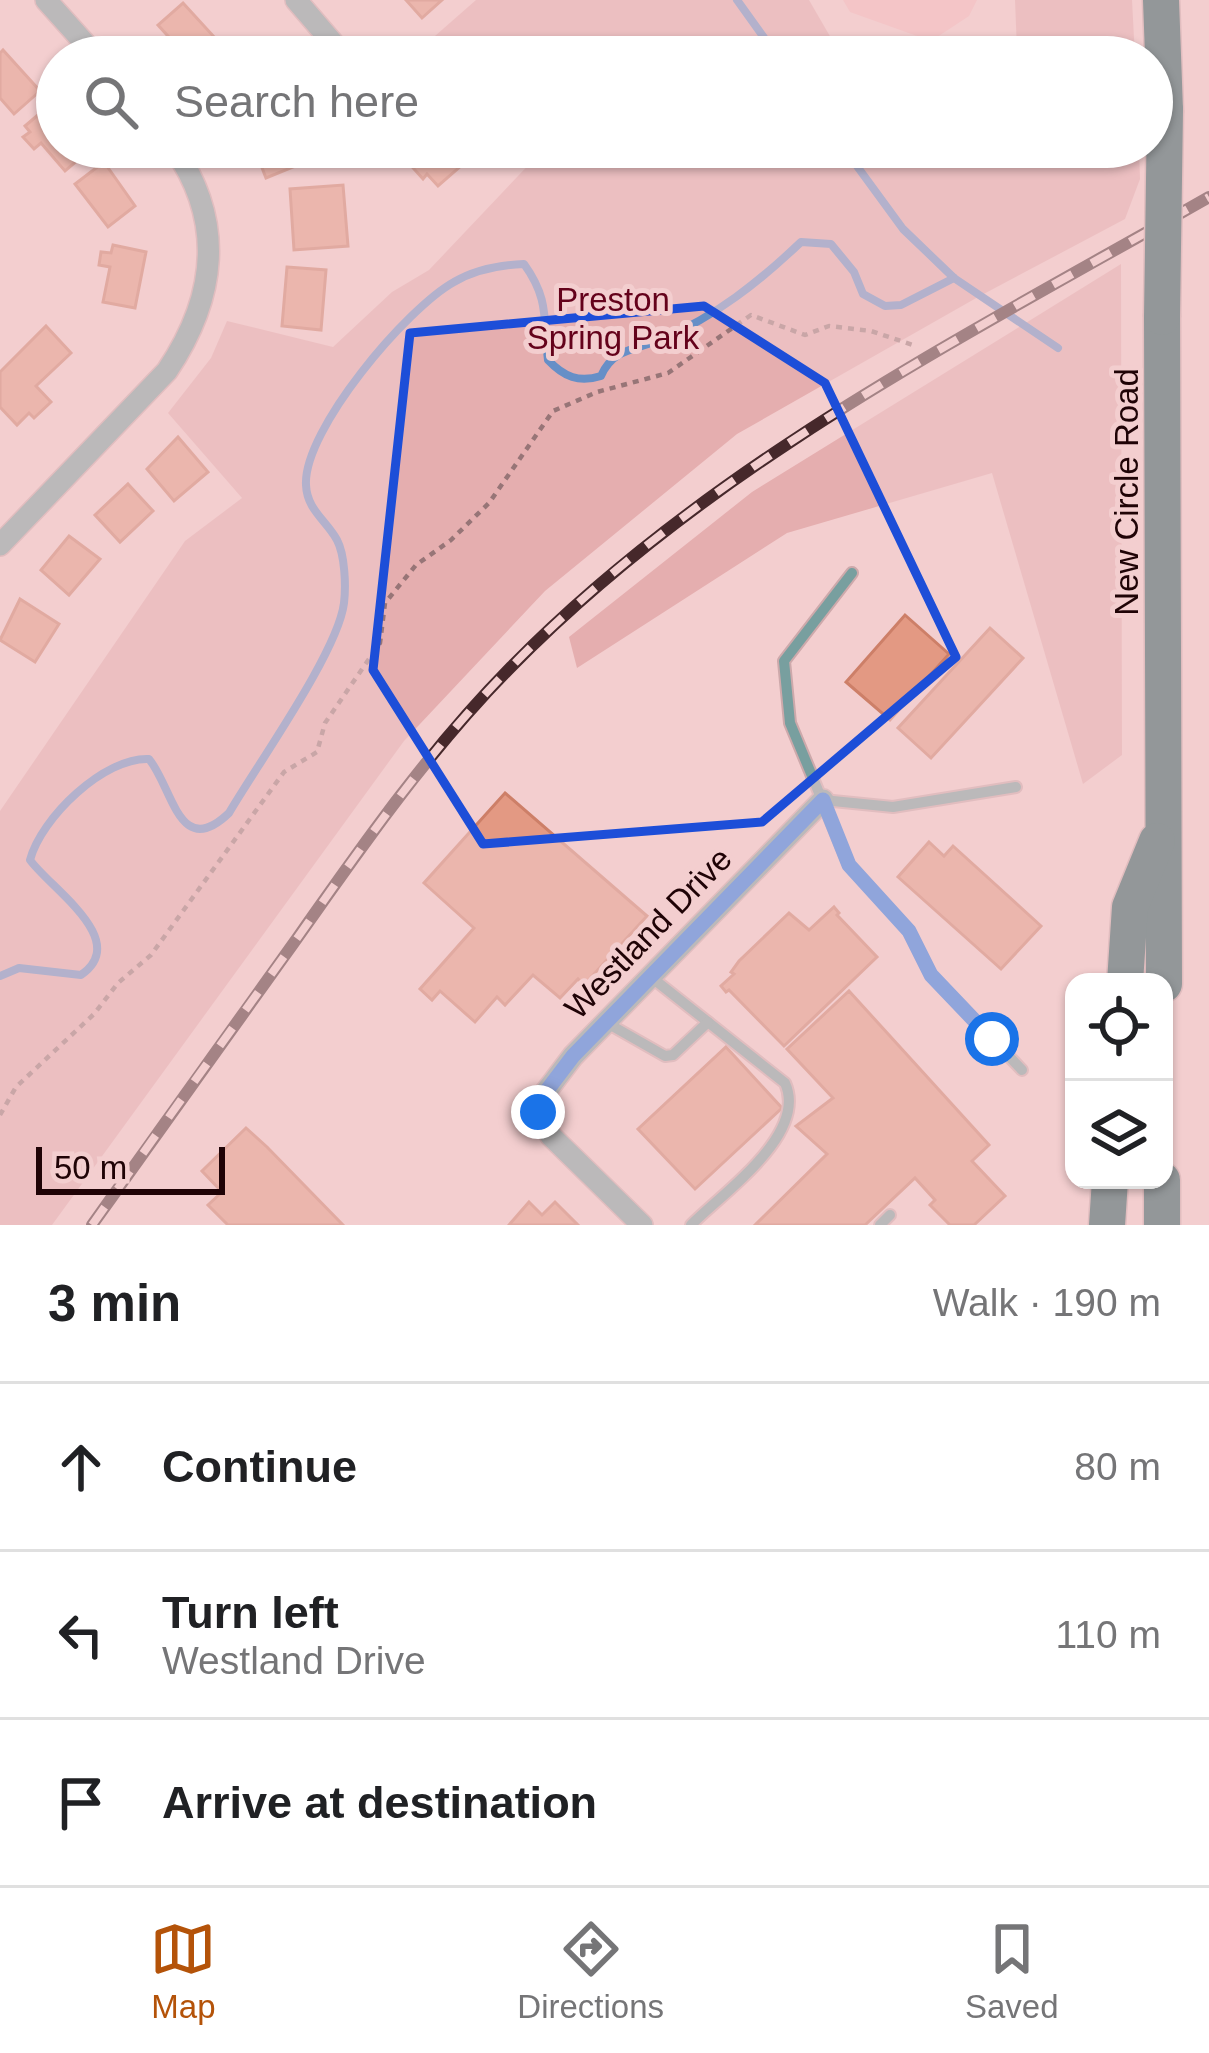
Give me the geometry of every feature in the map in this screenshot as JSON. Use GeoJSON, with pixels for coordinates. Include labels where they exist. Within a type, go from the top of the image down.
{"type":"FeatureCollection","features":[{"type":"Feature","properties":{"kind":"highway","name":"New Circle Road"},"geometry":{"type":"LineString","coordinates":[[1161,0],[1162,36]]}},
{"type":"Feature","properties":{"kind":"highway","name":"New Circle Road"},"geometry":{"type":"LineString","coordinates":[[1164,168],[1164,973]]}},
{"type":"Feature","properties":{"kind":"highway"},"geometry":{"type":"LineString","coordinates":[[1126,973],[1130,907],[1166,820]]}},
{"type":"Feature","properties":{"kind":"highway"},"geometry":{"type":"LineString","coordinates":[[1107,1225],[1109,1189]]}},
{"type":"Feature","properties":{"kind":"highway"},"geometry":{"type":"LineString","coordinates":[[1162,1189],[1162,1225]]}},
{"type":"Feature","properties":{"kind":"street"},"geometry":{"type":"LineString","coordinates":[[46,0],[78,36]]}},
{"type":"Feature","properties":{"kind":"street"},"geometry":{"type":"LineString","coordinates":[[296,0],[328,36]]}},
{"type":"Feature","properties":{"kind":"street"},"geometry":{"type":"LineString","coordinates":[[3,534],[137,404],[175,359],[202,308],[209,272],[201,202],[187,168]]}},
{"type":"Feature","properties":{"kind":"street","name":"Westland Drive"},"geometry":{"type":"LineString","coordinates":[[642,1225],[551,1136],[538,1112],[545,1093],[606,1023],[823,800]]}},
{"type":"Feature","properties":{"kind":"lane"},"geometry":{"type":"LineString","coordinates":[[852,573],[784,661],[790,723],[849,865],[909,931],[931,975],[1022,1070]]}},
{"type":"Feature","properties":{"kind":"lane"},"geometry":{"type":"LineString","coordinates":[[823,800],[892,807],[1016,788]]}},
{"type":"Feature","properties":{"kind":"lane"},"geometry":{"type":"LineString","coordinates":[[651,977],[785,1083],[792,1098],[778,1140],[691,1225]]}},
{"type":"Feature","properties":{"kind":"lane"},"geometry":{"type":"LineString","coordinates":[[606,1023],[665,1056],[673,1055],[708,1022]]}},
{"type":"Feature","properties":{"kind":"path"},"geometry":{"type":"LineString","coordinates":[[0,1115],[16,1087],[94,1014],[118,983],[151,956],[284,772],[317,752],[325,723],[380,643],[385,603],[416,565],[451,540],[489,503],[553,411],[597,392],[668,373],[751,315],[805,335],[829,326],[871,331],[913,345]]}},
{"type":"Feature","properties":{"kind":"highlighted area"},"geometry":{"type":"Polygon","coordinates":[[[704,306],[825,383],[956,657],[762,822],[483,844],[373,670],[410,333],[704,306]]]}},
{"type":"Feature","properties":{"kind":"shaded area"},"geometry":{"type":"Polygon","coordinates":[[[843,0],[977,0],[969,16],[939,36],[917,36],[850,12],[843,0]]]}},
{"type":"Feature","properties":{"kind":"green space"},"geometry":{"type":"Polygon","coordinates":[[[476,0],[809,0],[830,36],[435,36],[476,0]]]}},
{"type":"Feature","properties":{"kind":"green space"},"geometry":{"type":"Polygon","coordinates":[[[1015,0],[1132,0],[1134,36],[1016,36],[1015,0]]]}},
{"type":"Feature","properties":{"kind":"green space","name":"Preston Spring Park"},"geometry":{"type":"Polygon","coordinates":[[[526,168],[1140,168],[1125,219],[737,434],[545,591],[404,741],[52,1225],[0,1225],[0,811],[185,541],[242,498],[168,413],[211,358],[227,321],[333,347],[392,292],[429,270],[526,168]]]}},
{"type":"Feature","properties":{"kind":"green space"},"geometry":{"type":"Polygon","coordinates":[[[1121,264],[1122,755],[1083,784],[992,473],[787,533],[577,668],[569,637],[752,492],[1121,264]]]}},
{"type":"Feature","properties":{"kind":"building"},"geometry":{"type":"Polygon","coordinates":[[[406,0],[442,0],[422,18],[406,0]]]}},
{"type":"Feature","properties":{"kind":"building"},"geometry":{"type":"Polygon","coordinates":[[[183,3],[213,36],[168,36],[158,25],[183,3]]]}},
{"type":"Feature","properties":{"kind":"building"},"geometry":{"type":"Polygon","coordinates":[[[3,50],[36,87],[36,95],[14,114],[0,98],[3,50]]]}},
{"type":"Feature","properties":{"kind":"building"},"geometry":{"type":"Polygon","coordinates":[[[36,117],[34,149],[23,137],[30,132],[25,126],[36,117]]]}},
{"type":"Feature","properties":{"kind":"building"},"geometry":{"type":"Polygon","coordinates":[[[96,168],[108,168],[135,206],[108,227],[75,184],[96,168]]]}},
{"type":"Feature","properties":{"kind":"building"},"geometry":{"type":"Polygon","coordinates":[[[262,168],[291,168],[266,178],[262,168]]]}},
{"type":"Feature","properties":{"kind":"building"},"geometry":{"type":"Polygon","coordinates":[[[413,168],[459,168],[438,186],[427,174],[423,179],[413,168]]]}},
{"type":"Feature","properties":{"kind":"building"},"geometry":{"type":"Polygon","coordinates":[[[343,185],[348,246],[294,250],[290,189],[343,185]]]}},
{"type":"Feature","properties":{"kind":"building"},"geometry":{"type":"Polygon","coordinates":[[[113,245],[146,252],[135,308],[103,302],[110,267],[99,265],[101,252],[111,253],[113,245]]]}},
{"type":"Feature","properties":{"kind":"building"},"geometry":{"type":"Polygon","coordinates":[[[287,267],[326,270],[321,330],[282,326],[287,267]]]}},
{"type":"Feature","properties":{"kind":"building"},"geometry":{"type":"Polygon","coordinates":[[[46,326],[71,353],[36,386],[51,402],[34,418],[29,413],[17,425],[0,407],[0,372],[46,326]]]}},
{"type":"Feature","properties":{"kind":"building"},"geometry":{"type":"Polygon","coordinates":[[[178,437],[208,472],[174,501],[147,469],[178,437]]]}},
{"type":"Feature","properties":{"kind":"building"},"geometry":{"type":"Polygon","coordinates":[[[128,484],[153,511],[120,542],[95,515],[128,484]]]}},
{"type":"Feature","properties":{"kind":"building"},"geometry":{"type":"Polygon","coordinates":[[[69,536],[100,559],[69,595],[41,570],[69,536]]]}},
{"type":"Feature","properties":{"kind":"building"},"geometry":{"type":"Polygon","coordinates":[[[20,599],[59,624],[35,662],[0,640],[20,599]]]}},
{"type":"Feature","properties":{"kind":"building"},"geometry":{"type":"Polygon","coordinates":[[[905,615],[949,654],[890,720],[846,682],[905,615]]]}},
{"type":"Feature","properties":{"kind":"building"},"geometry":{"type":"Polygon","coordinates":[[[990,628],[1023,658],[931,758],[898,728],[990,628]]]}},
{"type":"Feature","properties":{"kind":"building"},"geometry":{"type":"Polygon","coordinates":[[[505,793],[647,916],[584,985],[578,979],[560,998],[533,975],[505,1005],[497,997],[475,1022],[440,991],[432,1000],[420,989],[474,928],[424,883],[505,793]]]}},
{"type":"Feature","properties":{"kind":"building"},"geometry":{"type":"Polygon","coordinates":[[[929,842],[944,856],[953,846],[1041,926],[1001,969],[898,877],[929,842]]]}},
{"type":"Feature","properties":{"kind":"building"},"geometry":{"type":"Polygon","coordinates":[[[834,907],[877,957],[784,1046],[721,986],[739,961],[789,913],[809,930],[834,907]]]}},
{"type":"Feature","properties":{"kind":"building"},"geometry":{"type":"Polygon","coordinates":[[[849,991],[989,1145],[972,1161],[1005,1196],[974,1225],[950,1225],[930,1205],[935,1200],[915,1178],[865,1225],[755,1225],[827,1154],[796,1126],[833,1098],[787,1049],[849,991]]]}},
{"type":"Feature","properties":{"kind":"building"},"geometry":{"type":"Polygon","coordinates":[[[726,1047],[782,1108],[695,1189],[638,1129],[726,1047]]]}},
{"type":"Feature","properties":{"kind":"building"},"geometry":{"type":"Polygon","coordinates":[[[246,1128],[343,1225],[228,1225],[208,1205],[222,1192],[202,1171],[246,1128]]]}},
{"type":"Feature","properties":{"kind":"building"},"geometry":{"type":"Polygon","coordinates":[[[529,1202],[542,1215],[555,1202],[578,1225],[509,1225],[529,1202]]]}},
{"type":"Feature","properties":{"kind":"waterway"},"geometry":{"type":"LineString","coordinates":[[737,0],[763,36]]}},
{"type":"Feature","properties":{"kind":"waterway"},"geometry":{"type":"LineString","coordinates":[[858,168],[903,229],[954,278],[1058,348]]}},
{"type":"Feature","properties":{"kind":"waterway"},"geometry":{"type":"LineString","coordinates":[[0,976],[19,968],[81,975],[94,961],[97,946],[82,915],[30,860],[47,826],[94,779],[131,761],[149,759],[188,825],[212,826],[229,813],[312,678],[344,603],[340,546],[307,494],[310,462],[321,434],[361,373],[434,296],[471,274],[524,264],[542,300],[548,360],[566,374],[586,379],[601,376],[626,351],[682,330],[718,309],[801,242],[831,244],[854,272],[863,294],[885,306],[901,305],[954,278]]}},
{"type":"Feature","properties":{"kind":"railway"},"geometry":{"type":"LineString","coordinates":[[92,1225],[425,764],[481,698],[588,594],[670,527],[843,408],[1209,197]]}},
{"type":"Feature","properties":{"kind":"route"},"geometry":{"type":"LineString","coordinates":[[538,1112],[545,1093],[573,1056],[823,800],[849,865],[909,931],[931,975],[992,1039]]}}]}
